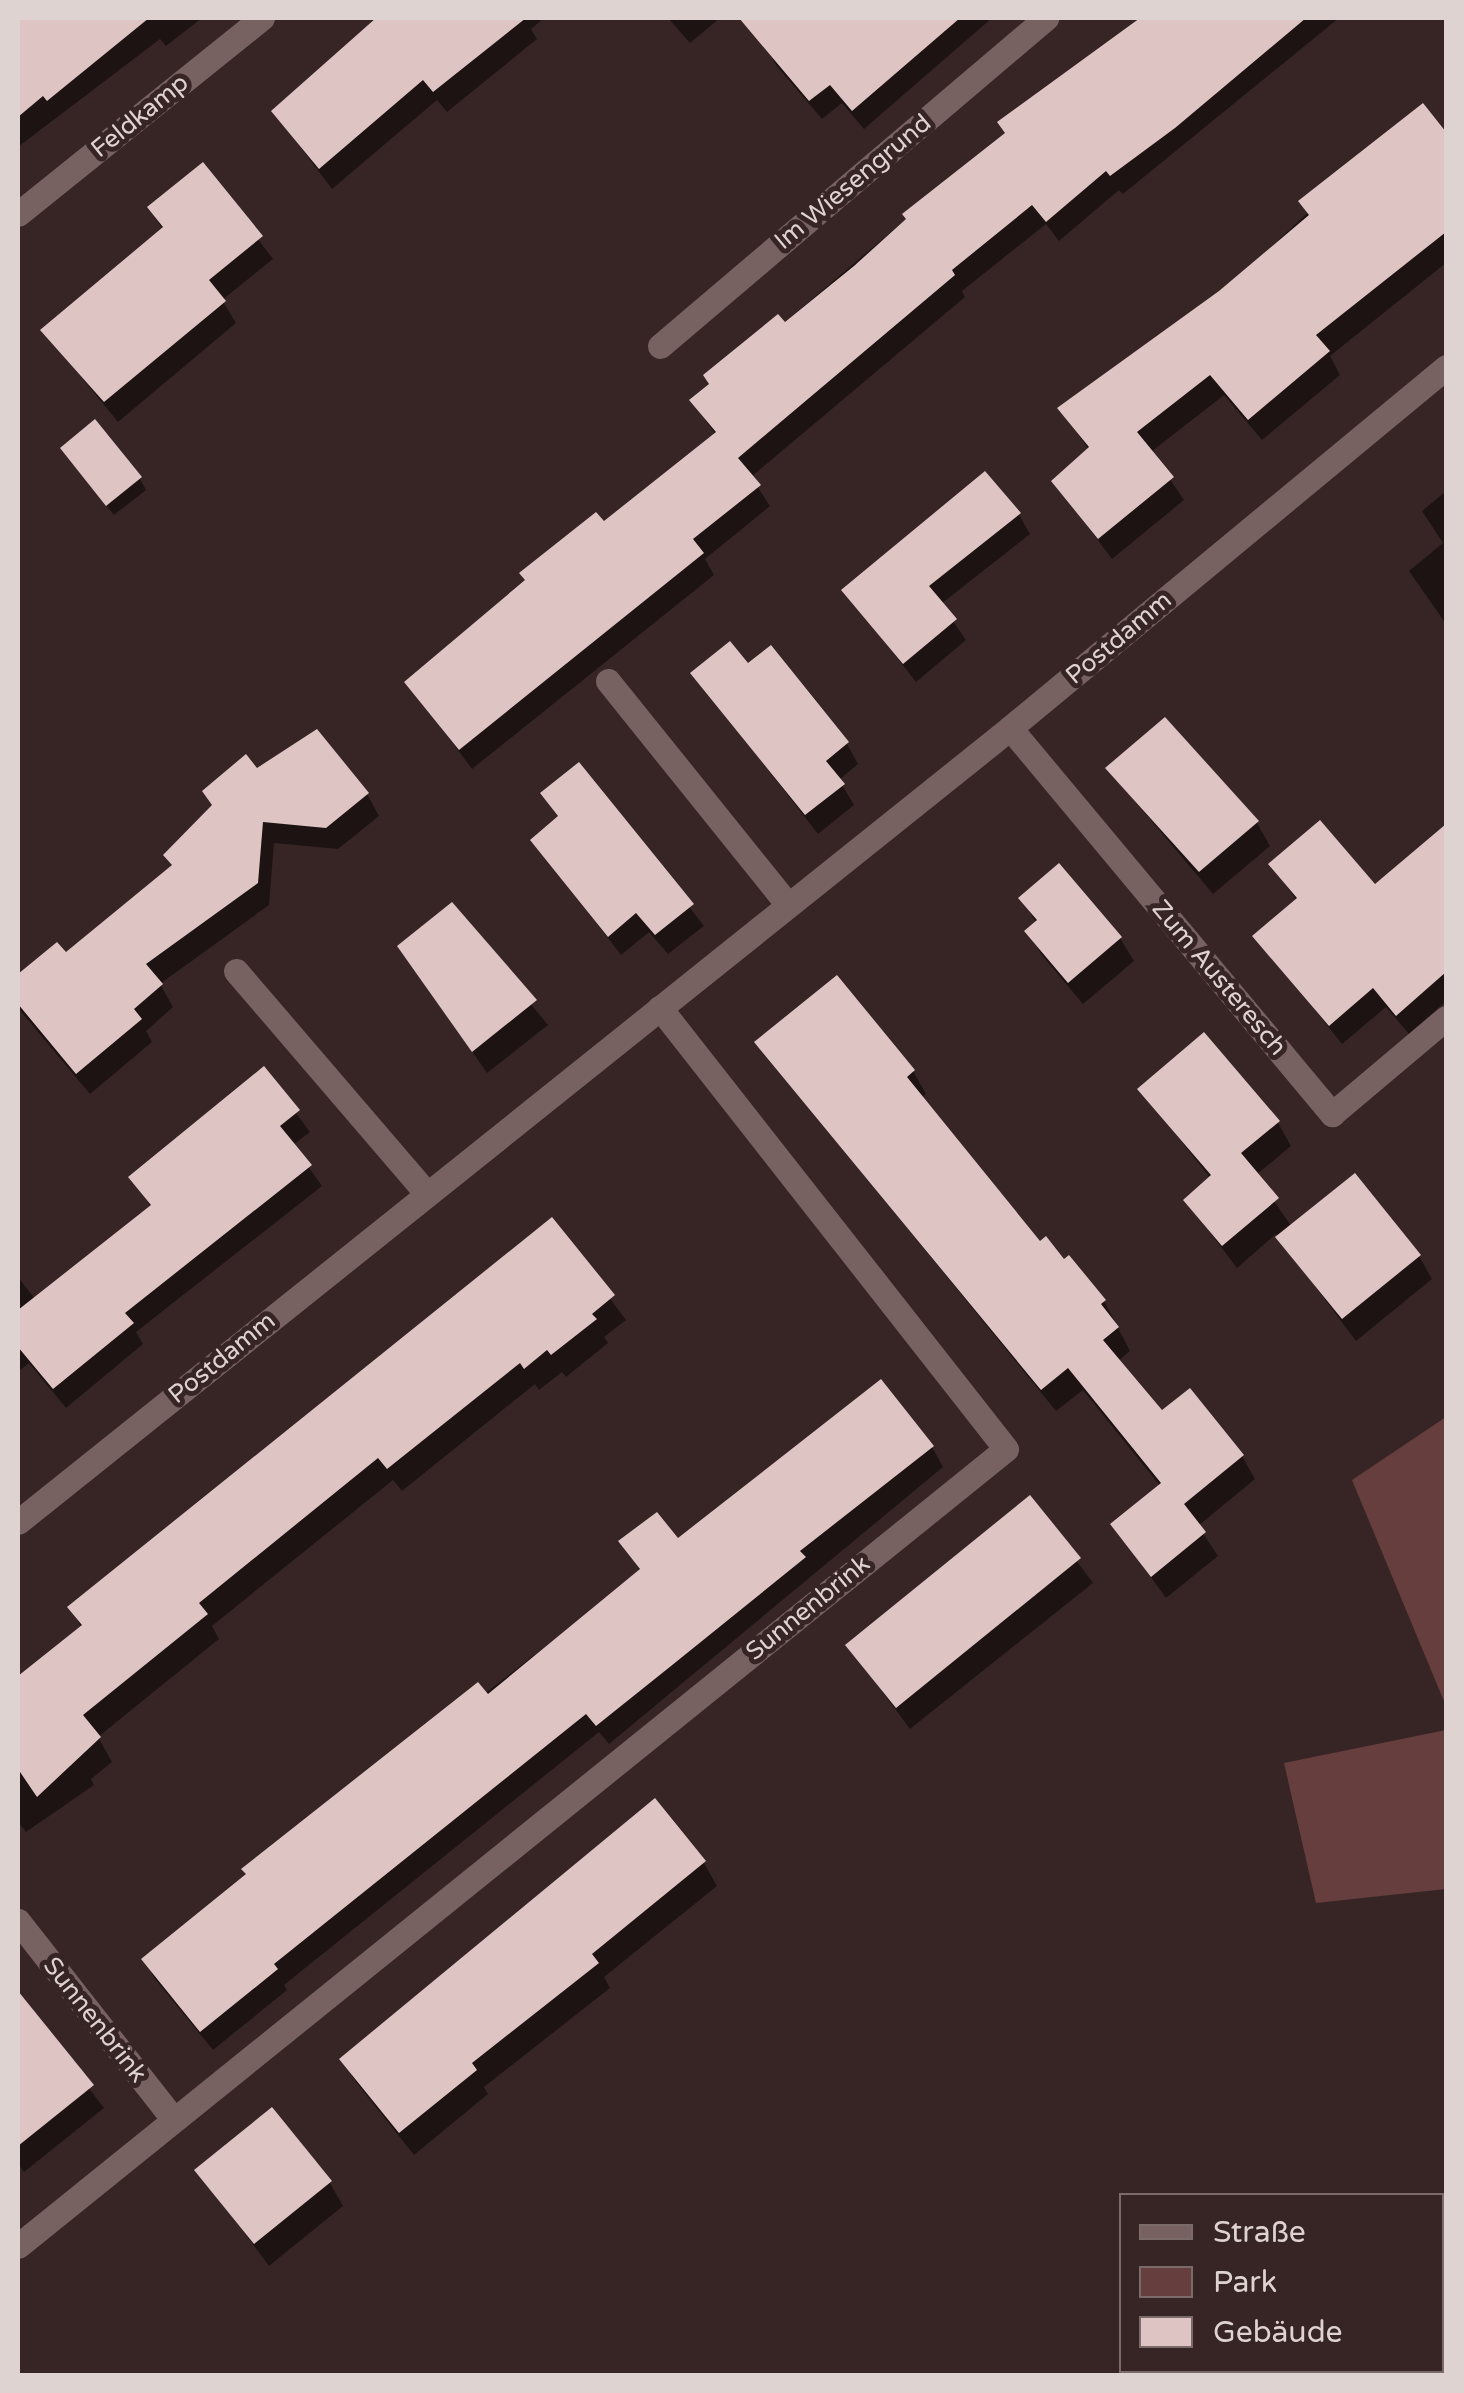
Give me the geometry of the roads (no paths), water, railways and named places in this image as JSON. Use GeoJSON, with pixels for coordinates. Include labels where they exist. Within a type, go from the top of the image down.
{"type":"FeatureCollection","features":[{"type":"Feature","properties":{"kind":"street","name":"Feldkamp"},"geometry":{"type":"LineString","coordinates":[[18,214],[262,18]]}},
{"type":"Feature","properties":{"kind":"street","name":"Im Wiesengrund"},"geometry":{"type":"LineString","coordinates":[[660,346],[1046,18]]}},
{"type":"Feature","properties":{"kind":"street","name":"Postdamm"},"geometry":{"type":"LineString","coordinates":[[18,1522],[1010,728],[1446,367]]}},
{"type":"Feature","properties":{"kind":"street"},"geometry":{"type":"LineString","coordinates":[[608,681],[788,905]]}},
{"type":"Feature","properties":{"kind":"street","name":"Zum Austeresch"},"geometry":{"type":"LineString","coordinates":[[1010,728],[1332,1114],[1446,1018]]}},
{"type":"Feature","properties":{"kind":"street"},"geometry":{"type":"LineString","coordinates":[[236,971],[427,1194]]}},
{"type":"Feature","properties":{"kind":"street","name":"Sunnenbrink"},"geometry":{"type":"LineString","coordinates":[[18,2246],[1006,1449],[660,1008]]}},
{"type":"Feature","properties":{"kind":"street","name":"Sunnenbrink"},"geometry":{"type":"LineString","coordinates":[[18,1921],[173,2119]]}}]}
